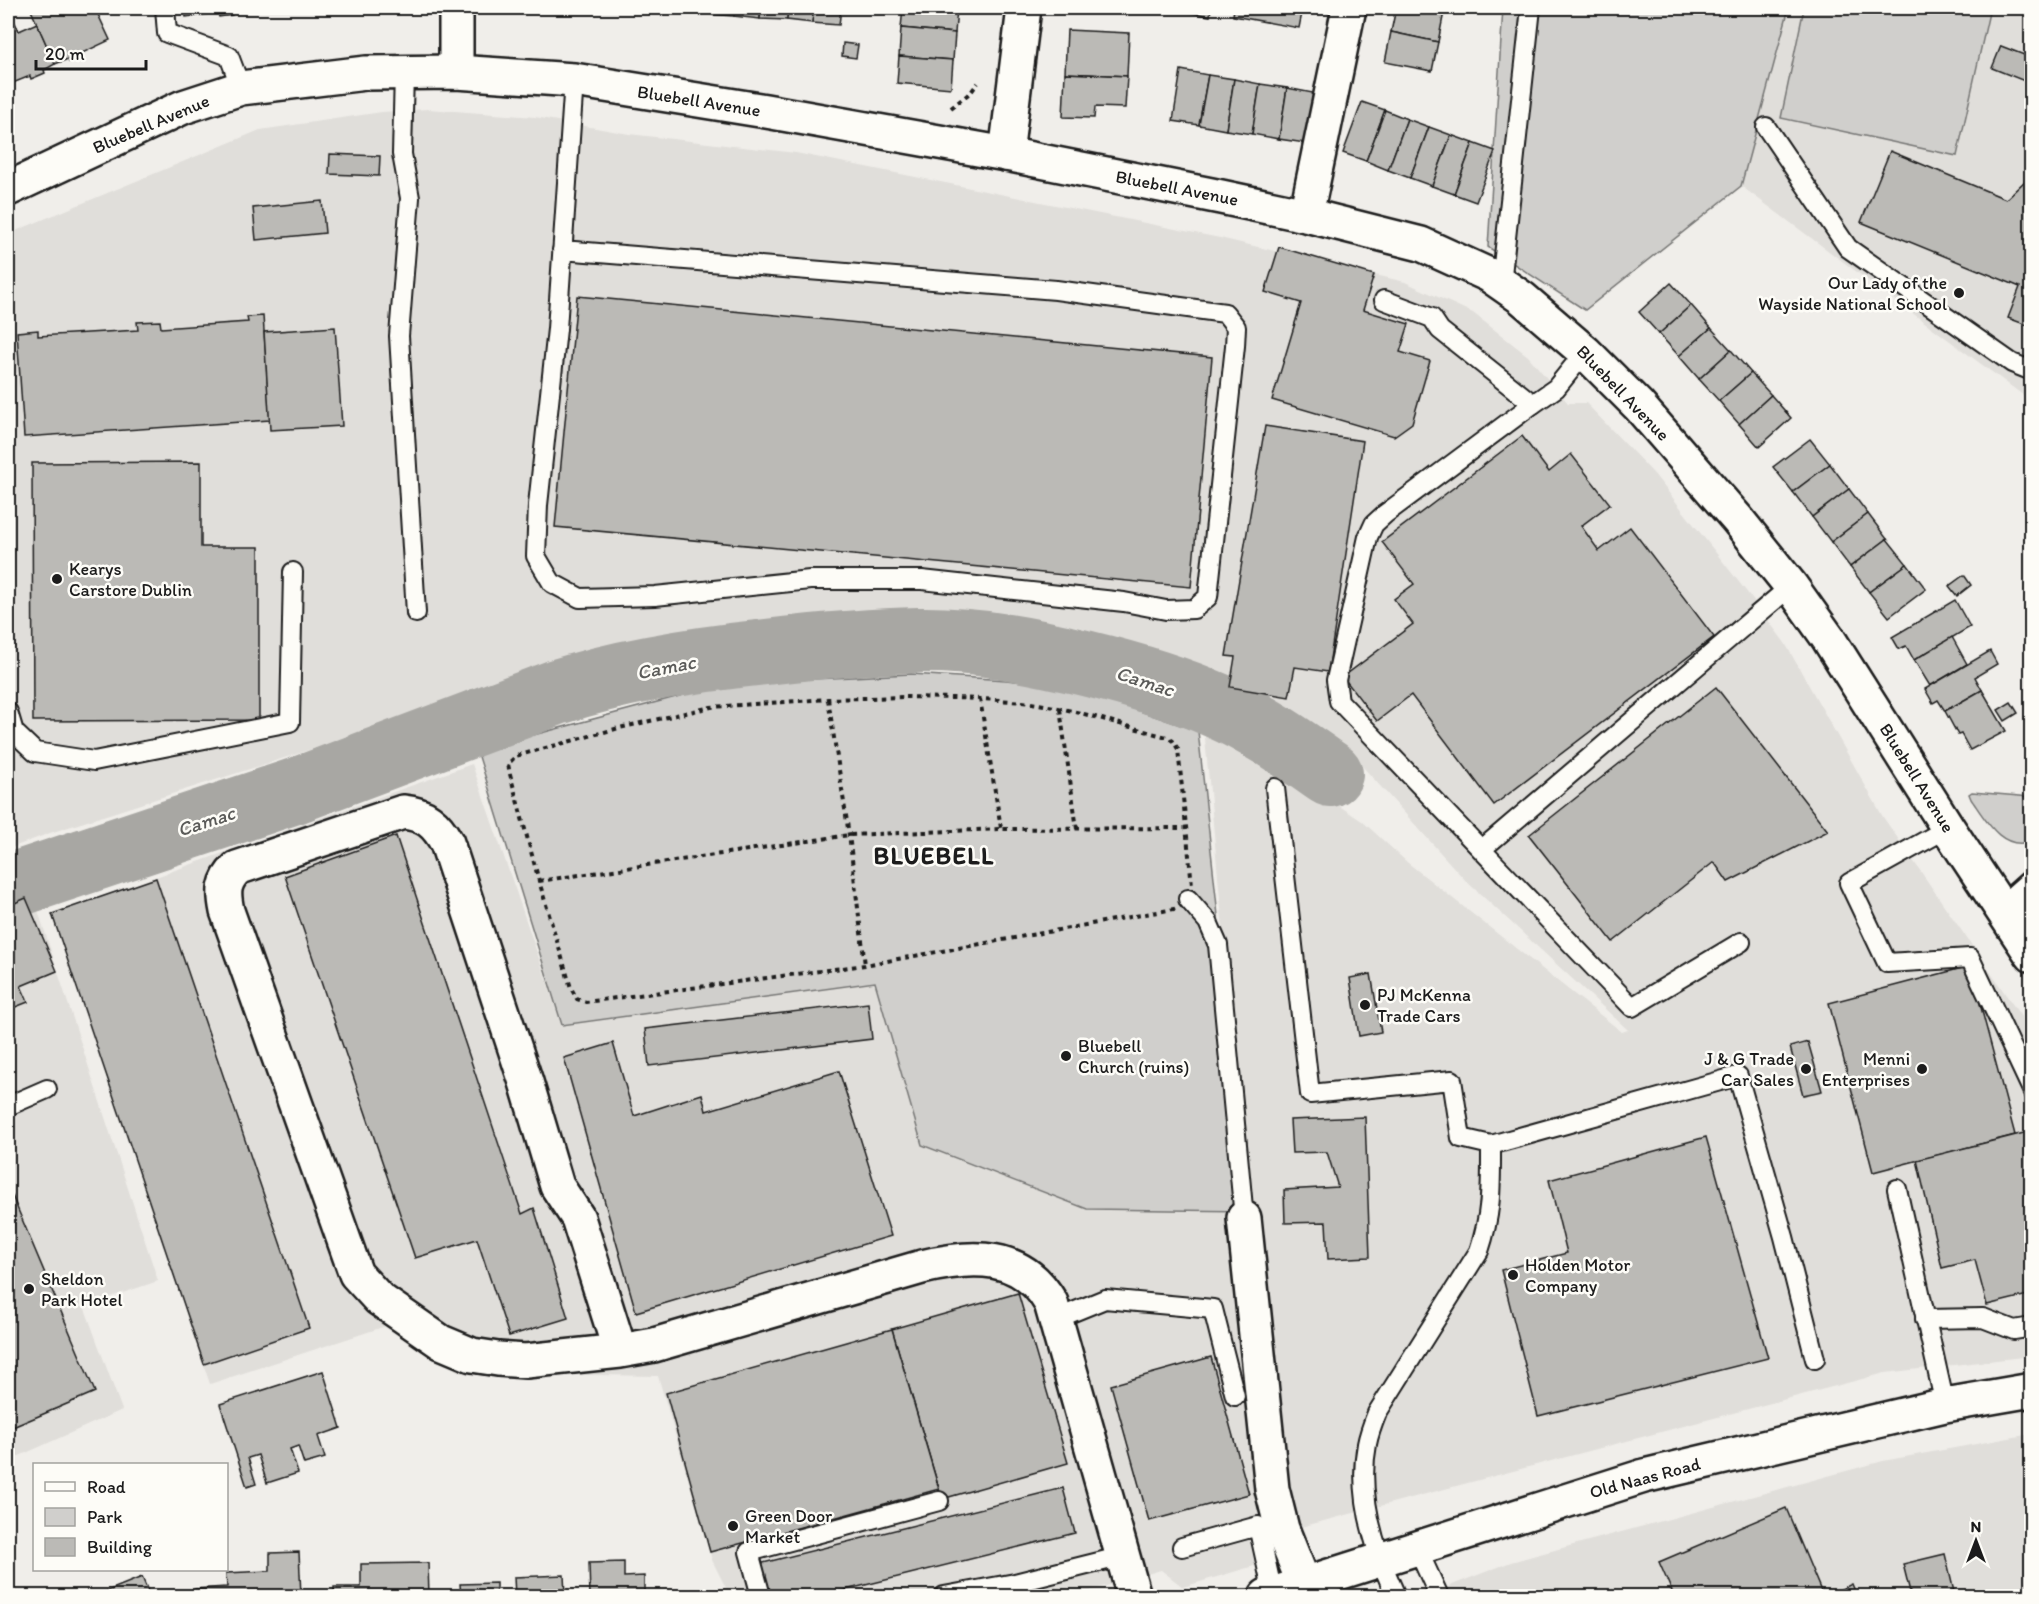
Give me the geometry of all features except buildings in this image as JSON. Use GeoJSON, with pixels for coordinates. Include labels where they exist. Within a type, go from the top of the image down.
{"type":"FeatureCollection","features":[{"type":"Feature","properties":{"kind":"street"},"geometry":{"type":"LineString","coordinates":[[456,8],[456,72]]}},
{"type":"Feature","properties":{"kind":"street"},"geometry":{"type":"LineString","coordinates":[[1006,154],[1024,8]]}},
{"type":"Feature","properties":{"kind":"street"},"geometry":{"type":"LineString","coordinates":[[1306,214],[1349,8]]}},
{"type":"Feature","properties":{"kind":"street","name":"Bluebell Avenue"},"geometry":{"type":"LineString","coordinates":[[8,189],[183,106],[241,88],[366,73],[456,72],[574,81],[766,111],[1006,154],[1306,214],[1421,244],[1474,267],[1501,284],[1522,298],[1585,352],[1662,432],[1738,519],[1791,586],[1828,638],[2031,955]]}},
{"type":"Feature","properties":{"kind":"street"},"geometry":{"type":"LineString","coordinates":[[620,1352],[578,1218],[557,1186],[526,1082],[447,843],[440,831],[428,818],[416,813],[403,812],[237,868],[228,878],[225,890],[227,911],[356,1274],[379,1299],[441,1342],[472,1354],[526,1361],[620,1352],[654,1345],[891,1275],[953,1260],[976,1258],[997,1262],[1034,1280],[1051,1303],[1134,1596]]}},
{"type":"Feature","properties":{"kind":"street"},"geometry":{"type":"LineString","coordinates":[[2005,912],[2031,888]]}},
{"type":"Feature","properties":{"kind":"street"},"geometry":{"type":"LineString","coordinates":[[1244,1218],[1272,1489],[1282,1528],[1281,1592]]}},
{"type":"Feature","properties":{"kind":"street","name":"Old Naas Road"},"geometry":{"type":"LineString","coordinates":[[1281,1592],[1644,1476],[1945,1405],[2031,1390]]}},
{"type":"Feature","properties":{"kind":"lane"},"geometry":{"type":"LineString","coordinates":[[165,8],[167,33],[230,56],[241,88]]}},
{"type":"Feature","properties":{"kind":"lane"},"geometry":{"type":"LineString","coordinates":[[1501,284],[1531,8]]}},
{"type":"Feature","properties":{"kind":"lane"},"geometry":{"type":"LineString","coordinates":[[404,72],[402,154],[410,198],[399,336],[416,613]]}},
{"type":"Feature","properties":{"kind":"lane"},"geometry":{"type":"LineString","coordinates":[[562,250],[1056,290],[1225,313],[1236,327],[1235,346],[1208,597],[1194,609],[1166,610],[1124,602],[922,580],[810,580],[654,596],[580,598],[552,583],[536,556],[538,505],[556,328],[574,81]]}},
{"type":"Feature","properties":{"kind":"lane"},"geometry":{"type":"LineString","coordinates":[[1766,127],[1848,248],[2012,363],[2031,371]]}},
{"type":"Feature","properties":{"kind":"lane"},"geometry":{"type":"LineString","coordinates":[[1384,300],[1432,318],[1440,330],[1533,404]]}},
{"type":"Feature","properties":{"kind":"lane"},"geometry":{"type":"LineString","coordinates":[[1585,352],[1556,388],[1374,524],[1368,537],[1336,680],[1339,701],[1632,1007],[1741,942]]}},
{"type":"Feature","properties":{"kind":"lane"},"geometry":{"type":"LineString","coordinates":[[8,712],[14,732],[35,752],[94,761],[290,722],[293,572]]}},
{"type":"Feature","properties":{"kind":"lane"},"geometry":{"type":"LineString","coordinates":[[1482,849],[1791,586]]}},
{"type":"Feature","properties":{"kind":"lane"},"geometry":{"type":"LineString","coordinates":[[1275,788],[1310,1094],[1452,1080],[1461,1138],[1491,1145],[1738,1076],[1784,1238],[1815,1359]]}},
{"type":"Feature","properties":{"kind":"lane"},"geometry":{"type":"LineString","coordinates":[[1948,828],[1849,883],[1887,963],[1970,958],[2031,1090]]}},
{"type":"Feature","properties":{"kind":"lane"},"geometry":{"type":"LineString","coordinates":[[1188,899],[1208,922],[1218,945],[1244,1218]]}},
{"type":"Feature","properties":{"kind":"lane"},"geometry":{"type":"LineString","coordinates":[[8,1106],[47,1089]]}},
{"type":"Feature","properties":{"kind":"lane"},"geometry":{"type":"LineString","coordinates":[[1396,1596],[1379,1560],[1366,1501],[1367,1443],[1377,1413],[1479,1251],[1487,1228],[1491,1203],[1491,1145]]}},
{"type":"Feature","properties":{"kind":"lane"},"geometry":{"type":"LineString","coordinates":[[1897,1189],[1945,1405]]}},
{"type":"Feature","properties":{"kind":"lane"},"geometry":{"type":"LineString","coordinates":[[1056,1319],[1105,1299],[1213,1309],[1235,1396]]}},
{"type":"Feature","properties":{"kind":"lane"},"geometry":{"type":"LineString","coordinates":[[1925,1319],[1983,1318],[2014,1330],[2031,1327]]}},
{"type":"Feature","properties":{"kind":"lane"},"geometry":{"type":"LineString","coordinates":[[761,1596],[748,1552],[939,1501]]}},
{"type":"Feature","properties":{"kind":"lane"},"geometry":{"type":"LineString","coordinates":[[1182,1547],[1258,1526],[1281,1592]]}},
{"type":"Feature","properties":{"kind":"lane"},"geometry":{"type":"LineString","coordinates":[[1417,1548],[1439,1596]]}},
{"type":"Feature","properties":{"kind":"lane"},"geometry":{"type":"LineString","coordinates":[[944,1596],[1015,1582],[1123,1556]]}},
{"type":"Feature","properties":{"kind":"path"},"geometry":{"type":"LineString","coordinates":[[905,697],[980,699],[1038,704],[1167,737],[1178,749],[1192,885],[1188,899],[1182,906],[1174,909],[865,965],[586,1002],[577,999],[571,988],[539,881],[508,764],[516,756],[702,708],[828,699],[905,697]]}},
{"type":"Feature","properties":{"kind":"path"},"geometry":{"type":"LineString","coordinates":[[828,699],[849,836],[865,965]]}},
{"type":"Feature","properties":{"kind":"path"},"geometry":{"type":"LineString","coordinates":[[980,699],[1002,829]]}},
{"type":"Feature","properties":{"kind":"path"},"geometry":{"type":"LineString","coordinates":[[1060,709],[1077,829]]}},
{"type":"Feature","properties":{"kind":"path"},"geometry":{"type":"LineString","coordinates":[[539,881],[849,836],[1002,829],[1187,828]]}},
{"type":"Feature","properties":{"kind":"shaded area","name":"Our Lady of the Wayside National School"},"geometry":{"type":"Polygon","coordinates":[[[1789,8],[2031,8],[2031,401],[1741,186],[1789,8]]]}},
{"type":"Feature","properties":{"kind":"shaded area"},"geometry":{"type":"Polygon","coordinates":[[[428,109],[535,117],[629,134],[796,153],[1220,238],[1405,282],[1473,313],[1528,356],[1568,403],[1586,403],[1654,474],[1746,591],[1785,643],[1883,817],[2031,1031],[2031,1356],[1885,1373],[1297,1528],[1281,1558],[1183,1587],[1161,1570],[1092,1590],[1084,1596],[730,1596],[712,1560],[658,1376],[461,1373],[386,1326],[210,1384],[52,914],[472,764],[562,1025],[875,982],[922,1145],[1242,1130],[1204,728],[1270,760],[1362,821],[1408,863],[1622,1032],[1628,1030],[1466,881],[1353,756],[1240,706],[1194,664],[1078,627],[972,617],[806,620],[645,647],[462,701],[50,833],[8,849],[8,234],[260,130],[382,112],[428,109]]]}},
{"type":"Feature","properties":{"kind":"shaded area"},"geometry":{"type":"Polygon","coordinates":[[[31,889],[158,1281],[84,1306],[122,1410],[8,1461],[8,898],[31,889]]]}},
{"type":"Feature","properties":{"kind":"shaded area"},"geometry":{"type":"Polygon","coordinates":[[[2031,1434],[2031,1596],[1424,1596],[1511,1562],[1883,1461],[2031,1434]]]}},
{"type":"Feature","properties":{"kind":"green space"},"geometry":{"type":"Polygon","coordinates":[[[1503,8],[1789,8],[1741,186],[1585,310],[1488,247],[1503,8]]]}},
{"type":"Feature","properties":{"kind":"green space"},"geometry":{"type":"Polygon","coordinates":[[[1804,8],[1990,8],[1957,156],[1781,118],[1804,8]]]}},
{"type":"Feature","properties":{"kind":"green space"},"geometry":{"type":"Polygon","coordinates":[[[911,674],[1006,680],[1073,688],[1198,731],[1250,1211],[1087,1209],[922,1145],[875,982],[562,1025],[477,750],[706,689],[737,683],[911,674]]]}},
{"type":"Feature","properties":{"kind":"green space"},"geometry":{"type":"Polygon","coordinates":[[[1972,792],[2031,797],[2031,841],[2011,842],[1995,832],[1971,799],[1969,794],[1972,792]]]}},
{"type":"Feature","properties":{"kind":"waterway","name":"Camac"},"geometry":{"type":"LineString","coordinates":[[8,887],[295,791],[557,692],[634,672],[687,662],[842,644],[919,640],[982,643],[1044,654],[1119,672],[1185,693],[1233,713],[1276,737],[1330,774]]}},
{"type":"Feature","properties":{"kind":"place","name":"Our Lady of the Wayside National School"},"geometry":{"type":"Point","coordinates":[1959,293]}},
{"type":"Feature","properties":{"kind":"place","name":"Kearys Carstore Dublin"},"geometry":{"type":"Point","coordinates":[57,579]}},
{"type":"Feature","properties":{"kind":"place","name":"PJ McKenna Trade Cars"},"geometry":{"type":"Point","coordinates":[1365,1005]}},
{"type":"Feature","properties":{"kind":"place","name":"Bluebell Church (ruins)"},"geometry":{"type":"Point","coordinates":[1066,1056]}},
{"type":"Feature","properties":{"kind":"place","name":"J & G Trade Car Sales"},"geometry":{"type":"Point","coordinates":[1806,1069]}},
{"type":"Feature","properties":{"kind":"place","name":"Menni Enterprises"},"geometry":{"type":"Point","coordinates":[1922,1069]}},
{"type":"Feature","properties":{"kind":"place","name":"Holden Motor Company"},"geometry":{"type":"Point","coordinates":[1513,1275]}},
{"type":"Feature","properties":{"kind":"place","name":"Sheldon Park Hotel"},"geometry":{"type":"Point","coordinates":[29,1289]}},
{"type":"Feature","properties":{"kind":"place","name":"Green Door Market"},"geometry":{"type":"Point","coordinates":[733,1526]}},
{"type":"Feature","properties":{"kind":"district","name":"BLUEBELL"},"geometry":{"type":"Point","coordinates":[934,855]}}]}
